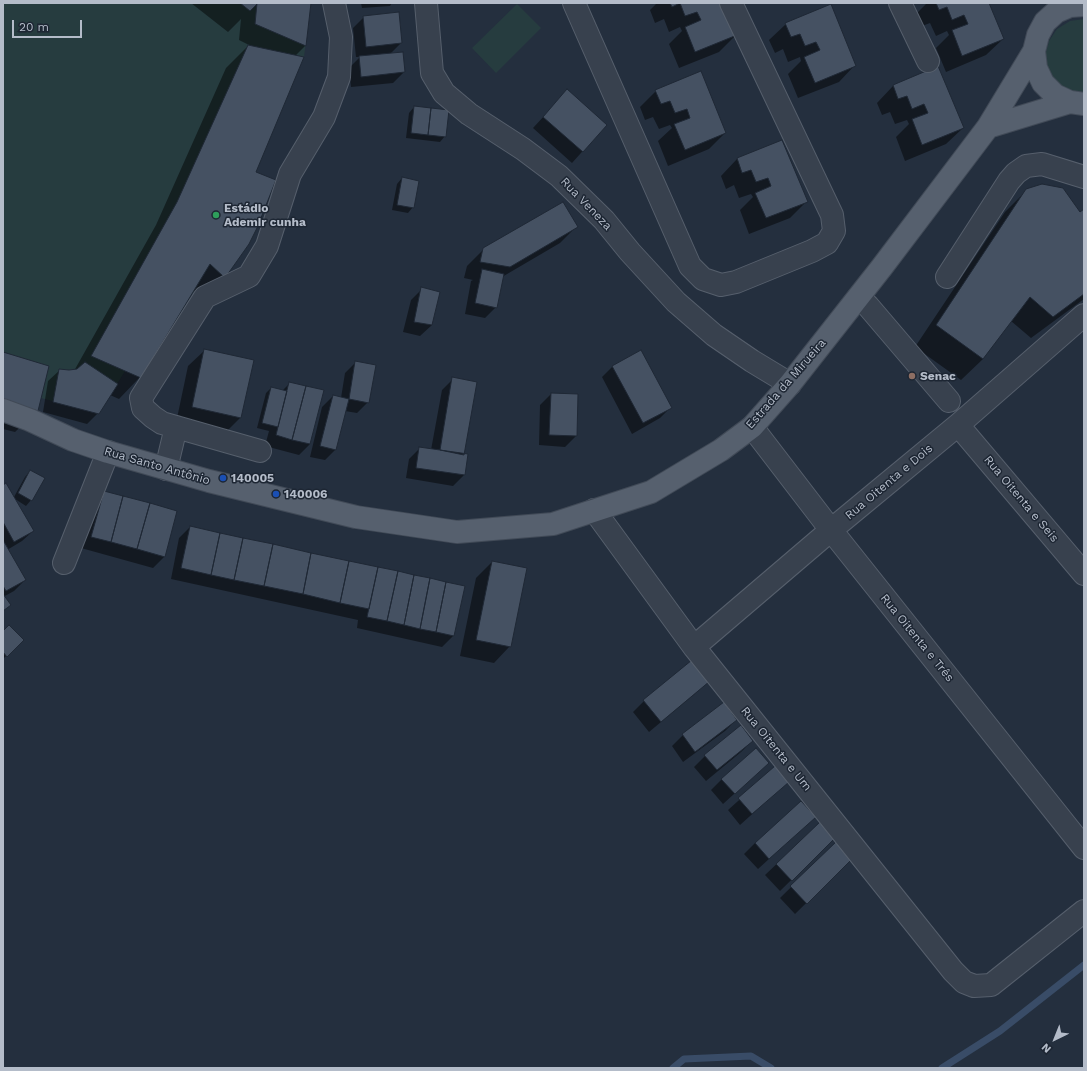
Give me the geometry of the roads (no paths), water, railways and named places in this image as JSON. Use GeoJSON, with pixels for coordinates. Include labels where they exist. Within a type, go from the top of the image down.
{"type":"FeatureCollection","features":[{"type":"Feature","properties":{"kind":"main road"},"geometry":{"type":"LineString","coordinates":[[1040,3],[1036,43],[1036,68],[1043,83],[1055,95],[1080,103]]}},
{"type":"Feature","properties":{"kind":"main road","name":"Estrada da Mirueira"},"geometry":{"type":"LineString","coordinates":[[457,532],[553,524],[650,492],[721,450],[752,427],[863,302],[988,127],[1036,43],[1045,22],[1056,12],[1070,6],[1084,5]]}},
{"type":"Feature","properties":{"kind":"main road"},"geometry":{"type":"LineString","coordinates":[[988,127],[1080,103]]}},
{"type":"Feature","properties":{"kind":"main road","name":"Rua Santo Antônio"},"geometry":{"type":"LineString","coordinates":[[3,410],[30,420],[73,440],[108,452],[209,481],[356,517],[457,532]]}},
{"type":"Feature","properties":{"kind":"street"},"geometry":{"type":"LineString","coordinates":[[260,450],[162,423],[143,408],[141,398],[205,297],[249,276],[267,246],[290,174],[324,117],[339,77],[341,37],[334,3]]}},
{"type":"Feature","properties":{"kind":"street","name":"Rua Veneza"},"geometry":{"type":"LineString","coordinates":[[426,3],[432,73],[444,93],[469,114],[523,148],[559,176],[604,220],[630,252],[676,302],[714,335],[752,361],[790,384]]}},
{"type":"Feature","properties":{"kind":"street"},"geometry":{"type":"LineString","coordinates":[[574,3],[690,266],[703,279],[721,284],[736,282],[812,251],[827,243],[834,231],[832,215],[731,3]]}},
{"type":"Feature","properties":{"kind":"street"},"geometry":{"type":"LineString","coordinates":[[900,3],[928,60]]}},
{"type":"Feature","properties":{"kind":"street"},"geometry":{"type":"LineString","coordinates":[[947,277],[1008,181],[1016,173],[1026,166],[1042,164],[1084,177]]}},
{"type":"Feature","properties":{"kind":"street"},"geometry":{"type":"LineString","coordinates":[[863,302],[949,401]]}},
{"type":"Feature","properties":{"kind":"street","name":"Rua Oitenta e Dois"},"geometry":{"type":"LineString","coordinates":[[694,647],[831,530],[958,425],[1084,315]]}},
{"type":"Feature","properties":{"kind":"street","name":"Rua Oitenta e Seis"},"geometry":{"type":"LineString","coordinates":[[958,425],[1084,574]]}},
{"type":"Feature","properties":{"kind":"street"},"geometry":{"type":"LineString","coordinates":[[166,469],[176,427]]}},
{"type":"Feature","properties":{"kind":"street","name":"Rua Oitenta e Três"},"geometry":{"type":"LineString","coordinates":[[752,427],[831,530],[1084,848]]}},
{"type":"Feature","properties":{"kind":"street"},"geometry":{"type":"LineString","coordinates":[[64,563],[108,452]]}},
{"type":"Feature","properties":{"kind":"street","name":"Rua Oitenta e Um"},"geometry":{"type":"LineString","coordinates":[[594,510],[694,647],[953,971],[964,982],[974,986],[991,985],[1084,911]]}},
{"type":"Feature","properties":{"kind":"waterway"},"geometry":{"type":"LineString","coordinates":[[942,1068],[1000,1031],[1084,965]]}},
{"type":"Feature","properties":{"kind":"waterway"},"geometry":{"type":"LineString","coordinates":[[673,1068],[684,1059],[751,1056],[771,1068]]}},
{"type":"Feature","properties":{"kind":"place","name":"Estádio Ademir cunha"},"geometry":{"type":"Point","coordinates":[216,215]}},
{"type":"Feature","properties":{"kind":"place","name":"Senac"},"geometry":{"type":"Point","coordinates":[912,376]}},
{"type":"Feature","properties":{"kind":"place","name":"140005"},"geometry":{"type":"Point","coordinates":[223,478]}},
{"type":"Feature","properties":{"kind":"place","name":"140006"},"geometry":{"type":"Point","coordinates":[276,494]}}]}
